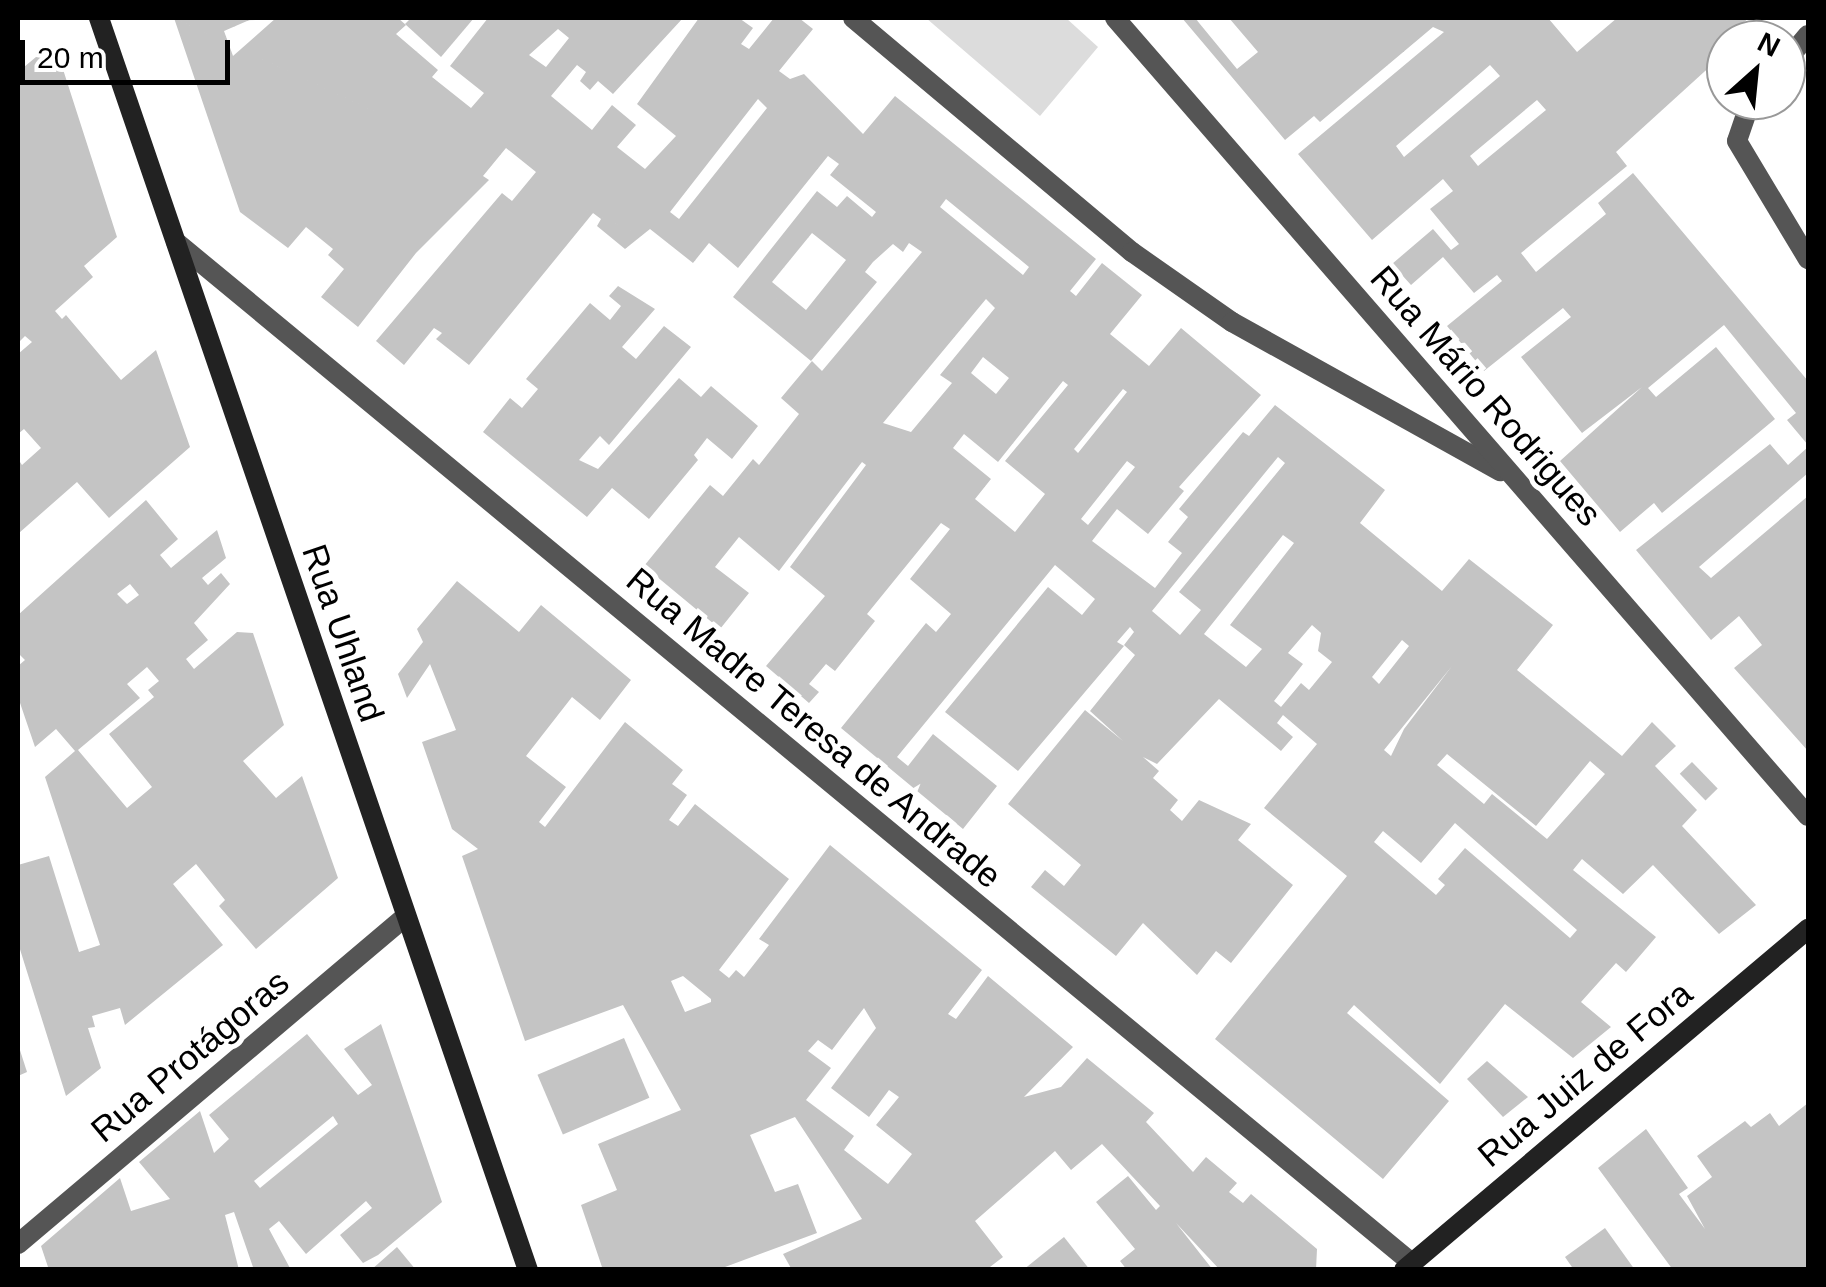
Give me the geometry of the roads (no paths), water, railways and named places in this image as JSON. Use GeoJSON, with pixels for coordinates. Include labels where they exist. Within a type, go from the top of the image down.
{"type":"FeatureCollection","features":[{"type":"Feature","properties":{"kind":"street","name":"Rua Uhland"},"geometry":{"type":"LineString","coordinates":[[99,18],[528,1270]]}},
{"type":"Feature","properties":{"kind":"street"},"geometry":{"type":"LineString","coordinates":[[854,18],[1132,252],[1232,322],[1514,480]]}},
{"type":"Feature","properties":{"kind":"street","name":"Rua Mário Rodrigues"},"geometry":{"type":"LineString","coordinates":[[1115,18],[1808,816]]}},
{"type":"Feature","properties":{"kind":"street"},"geometry":{"type":"LineString","coordinates":[[1744,120],[1736,141],[1808,259]]}},
{"type":"Feature","properties":{"kind":"street","name":"Rua Madre Teresa de Andrade"},"geometry":{"type":"LineString","coordinates":[[176,242],[1408,1266]]}},
{"type":"Feature","properties":{"kind":"street","name":"Rua Protágoras"},"geometry":{"type":"LineString","coordinates":[[18,1244],[405,917]]}},
{"type":"Feature","properties":{"kind":"street","name":"Rua Juiz de Fora"},"geometry":{"type":"LineString","coordinates":[[1408,1266],[1808,929]]}}]}
